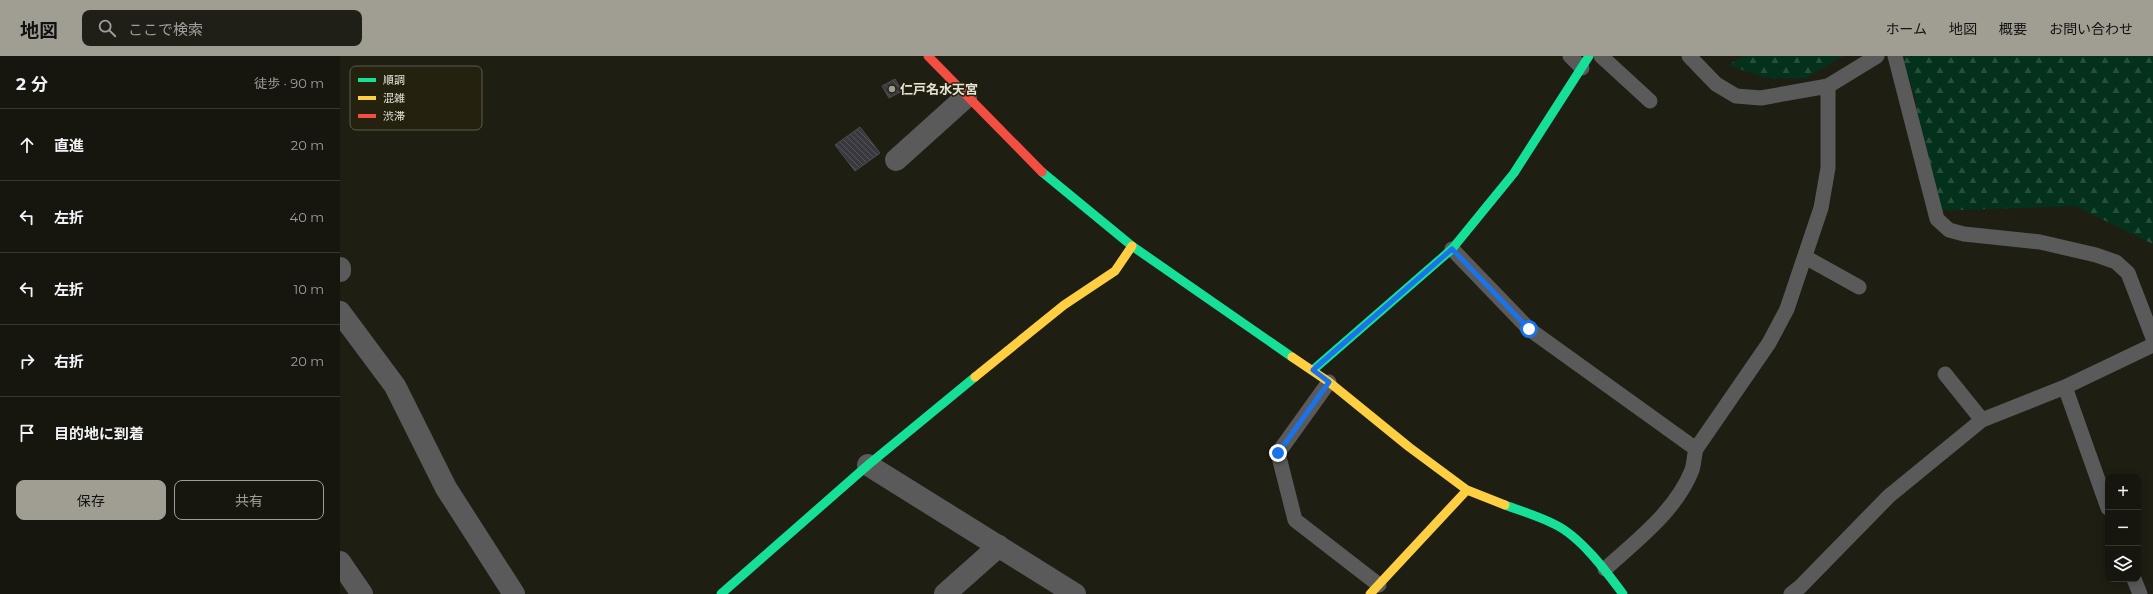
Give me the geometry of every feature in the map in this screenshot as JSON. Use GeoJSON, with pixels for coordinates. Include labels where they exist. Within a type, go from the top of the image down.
{"type":"FeatureCollection","features":[{"type":"Feature","properties":{"kind":"street"},"geometry":{"type":"LineString","coordinates":[[928,56],[1034,166],[1132,246],[1313,370],[1409,447],[1467,490],[1555,524],[1584,547],[1605,569],[1623,594]]}},
{"type":"Feature","properties":{"kind":"street"},"geometry":{"type":"LineString","coordinates":[[1313,370],[1452,249],[1514,173],[1586,62]]}},
{"type":"Feature","properties":{"kind":"street"},"geometry":{"type":"LineString","coordinates":[[896,160],[966,97]]}},
{"type":"Feature","properties":{"kind":"street"},"geometry":{"type":"LineString","coordinates":[[721,594],[868,465],[1064,305],[1115,271],[1132,246]]}},
{"type":"Feature","properties":{"kind":"street"},"geometry":{"type":"LineString","coordinates":[[340,312],[395,386],[446,488],[514,594]]}},
{"type":"Feature","properties":{"kind":"street"},"geometry":{"type":"LineString","coordinates":[[868,465],[1075,594]]}},
{"type":"Feature","properties":{"kind":"street"},"geometry":{"type":"LineString","coordinates":[[1374,590],[1467,490]]}},
{"type":"Feature","properties":{"kind":"street"},"geometry":{"type":"LineString","coordinates":[[945,594],[1000,546]]}},
{"type":"Feature","properties":{"kind":"street"},"geometry":{"type":"LineString","coordinates":[[340,562],[362,594]]}},
{"type":"Feature","properties":{"kind":"lane"},"geometry":{"type":"LineString","coordinates":[[1570,56],[1586,62]]}},
{"type":"Feature","properties":{"kind":"lane"},"geometry":{"type":"LineString","coordinates":[[1601,56],[1650,101]]}},
{"type":"Feature","properties":{"kind":"lane"},"geometry":{"type":"LineString","coordinates":[[1689,56],[1716,84],[1736,96],[1761,98],[1828,86],[1877,56]]}},
{"type":"Feature","properties":{"kind":"lane"},"geometry":{"type":"LineString","coordinates":[[1895,56],[1937,219],[1949,230],[1964,234],[2040,242],[2096,255],[2116,262],[2128,272],[2153,338]]}},
{"type":"Feature","properties":{"kind":"lane"},"geometry":{"type":"LineString","coordinates":[[1605,569],[1652,526],[1679,494],[1692,469],[1696,449],[1769,343],[1787,309],[1821,208],[1828,168],[1828,86]]}},
{"type":"Feature","properties":{"kind":"lane"},"geometry":{"type":"LineString","coordinates":[[1452,249],[1529,329],[1696,449]]}},
{"type":"Feature","properties":{"kind":"lane"},"geometry":{"type":"LineString","coordinates":[[1805,257],[1859,287]]}},
{"type":"Feature","properties":{"kind":"lane"},"geometry":{"type":"LineString","coordinates":[[1791,594],[1800,587],[1889,496],[1982,420],[2065,387],[2153,345]]}},
{"type":"Feature","properties":{"kind":"lane"},"geometry":{"type":"LineString","coordinates":[[1945,374],[1982,420]]}},
{"type":"Feature","properties":{"kind":"lane"},"geometry":{"type":"LineString","coordinates":[[1329,382],[1278,453],[1295,520],[1374,590]]}},
{"type":"Feature","properties":{"kind":"lane"},"geometry":{"type":"LineString","coordinates":[[2065,387],[2105,500]]}},
{"type":"Feature","properties":{"kind":"lane"},"geometry":{"type":"LineString","coordinates":[[2135,582],[2140,594]]}},
{"type":"Feature","properties":{"kind":"green space"},"geometry":{"type":"Polygon","coordinates":[[[1744,56],[1846,56],[1837,59],[1806,78],[1766,78],[1728,65],[1744,56]]]}},
{"type":"Feature","properties":{"kind":"green space"},"geometry":{"type":"Polygon","coordinates":[[[1901,56],[2153,56],[2153,244],[2075,206],[1930,211],[1915,96],[1901,56]]]}},
{"type":"Feature","properties":{"kind":"building"},"geometry":{"type":"Polygon","coordinates":[[[895,79],[902,91],[889,98],[882,86],[895,79]]]}},
{"type":"Feature","properties":{"kind":"building"},"geometry":{"type":"Polygon","coordinates":[[[860,127],[880,153],[855,171],[835,145],[860,127]]]}},
{"type":"Feature","properties":{"kind":"traffic: fast"},"geometry":{"type":"LineString","coordinates":[[1313,370],[1452,249],[1514,173],[1589,56]]}},
{"type":"Feature","properties":{"kind":"traffic: fast"},"geometry":{"type":"LineString","coordinates":[[1042,172],[1132,246],[1292,357]]}},
{"type":"Feature","properties":{"kind":"traffic: fast"},"geometry":{"type":"LineString","coordinates":[[721,594],[868,465],[975,377]]}},
{"type":"Feature","properties":{"kind":"traffic: fast"},"geometry":{"type":"LineString","coordinates":[[1505,505],[1548,521],[1564,530],[1583,545],[1623,594]]}},
{"type":"Feature","properties":{"kind":"traffic: slow"},"geometry":{"type":"LineString","coordinates":[[975,377],[1064,305],[1115,271],[1132,246]]}},
{"type":"Feature","properties":{"kind":"traffic: slow"},"geometry":{"type":"LineString","coordinates":[[1292,357],[1329,382],[1409,447],[1467,490],[1505,505]]}},
{"type":"Feature","properties":{"kind":"traffic: slow"},"geometry":{"type":"LineString","coordinates":[[1370,594],[1467,490]]}},
{"type":"Feature","properties":{"kind":"traffic: jam"},"geometry":{"type":"LineString","coordinates":[[928,56],[1042,172]]}},
{"type":"Feature","properties":{"kind":"place","name":"仁戸名水天宮"},"geometry":{"type":"Point","coordinates":[892,89]}},
{"type":"Feature","properties":{"kind":"route"},"geometry":{"type":"LineString","coordinates":[[1278,453],[1329,382],[1313,370],[1452,249],[1529,329]]}}]}
